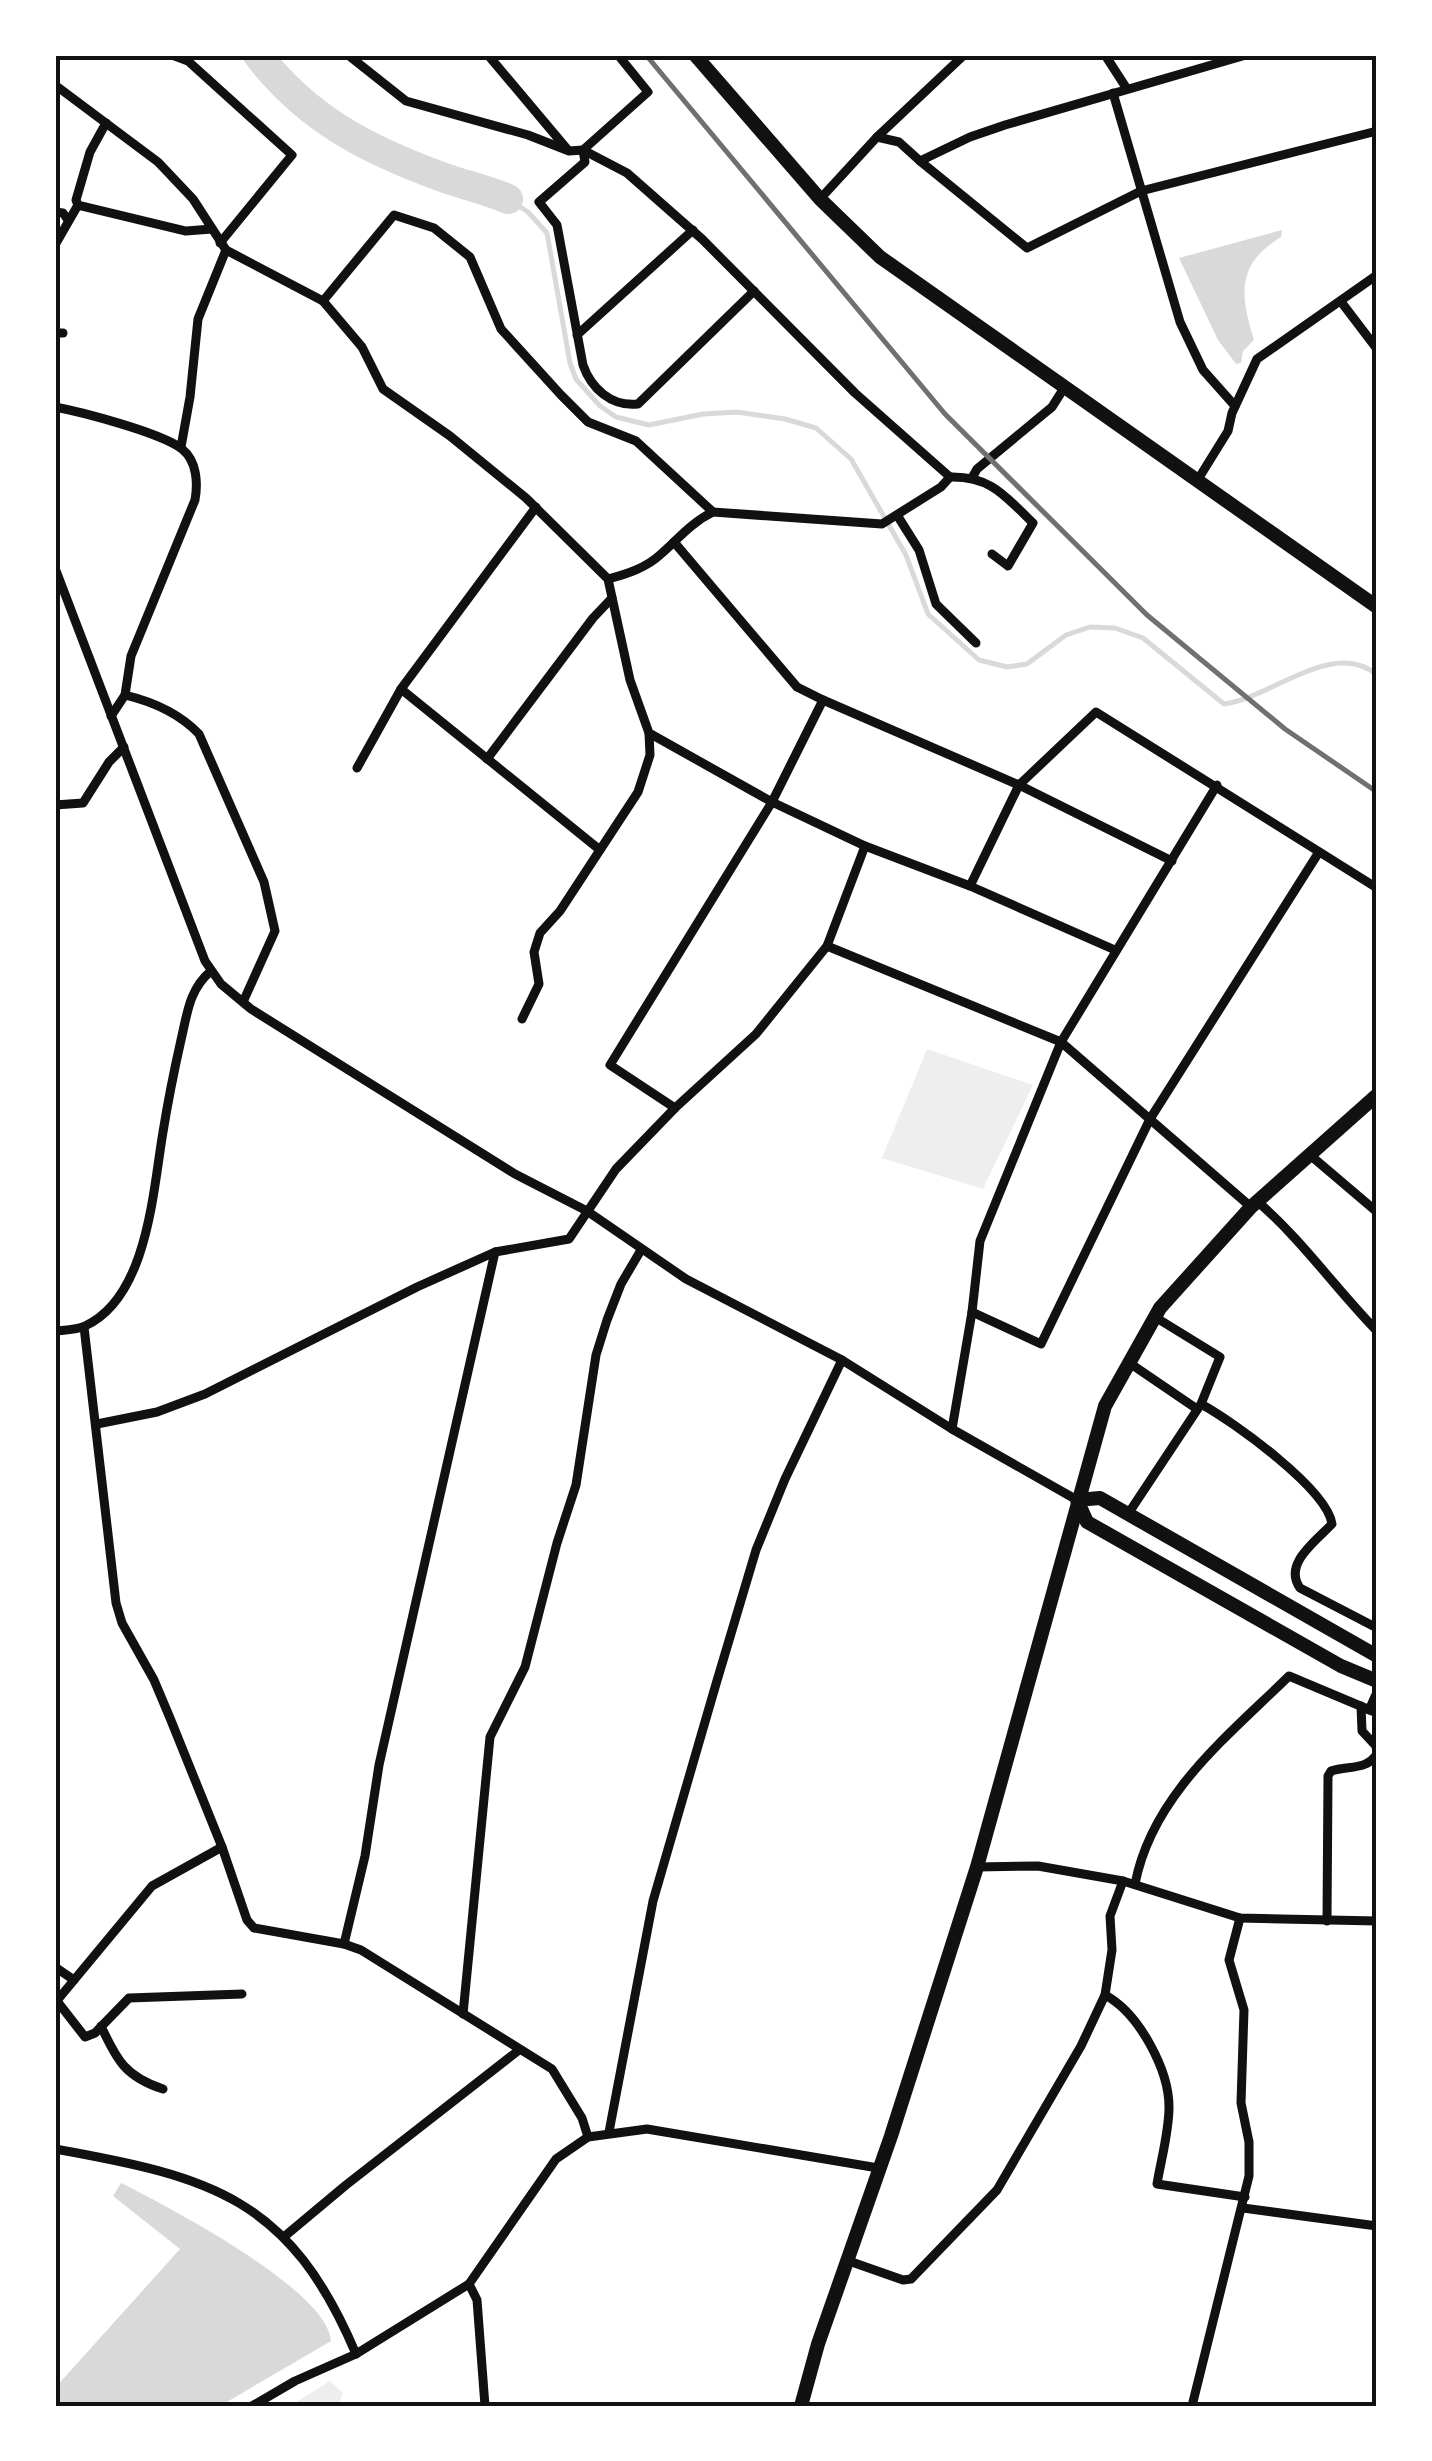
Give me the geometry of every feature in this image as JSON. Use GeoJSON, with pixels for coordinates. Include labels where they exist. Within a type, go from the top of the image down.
{"type":"FeatureCollection","features":[{"type":"Feature","properties":{"kind":"main road"},"geometry":{"type":"LineString","coordinates":[[695,55],[820,199],[880,257],[1197,481],[1370,597],[1377,607]]}},
{"type":"Feature","properties":{"kind":"main road"},"geometry":{"type":"LineString","coordinates":[[801,2406],[818,2344],[977,1867],[1105,1406],[1154,1317],[1255,1204],[1377,1095]]}},
{"type":"Feature","properties":{"kind":"main road"},"geometry":{"type":"LineString","coordinates":[[1077,1500],[1100,1498],[1377,1656]]}},
{"type":"Feature","properties":{"kind":"main road"},"geometry":{"type":"LineString","coordinates":[[1077,1500],[1087,1522],[1341,1666],[1377,1681]]}},
{"type":"Feature","properties":{"kind":"street"},"geometry":{"type":"LineString","coordinates":[[172,55],[188,61],[292,155],[223,246],[198,319],[180,448]]}},
{"type":"Feature","properties":{"kind":"street"},"geometry":{"type":"LineString","coordinates":[[348,55],[406,100],[528,134],[569,151],[584,150],[627,174],[692,230],[855,392],[950,477],[973,476],[1001,492],[1033,522],[1008,566],[992,554]]}},
{"type":"Feature","properties":{"kind":"street"},"geometry":{"type":"LineString","coordinates":[[488,55],[569,151]]}},
{"type":"Feature","properties":{"kind":"street"},"geometry":{"type":"LineString","coordinates":[[584,150],[648,92],[618,55]]}},
{"type":"Feature","properties":{"kind":"street"},"geometry":{"type":"LineString","coordinates":[[820,199],[964,55]]}},
{"type":"Feature","properties":{"kind":"street"},"geometry":{"type":"LineString","coordinates":[[1105,55],[1127,89]]}},
{"type":"Feature","properties":{"kind":"street"},"geometry":{"type":"LineString","coordinates":[[920,161],[970,137],[1246,55]]}},
{"type":"Feature","properties":{"kind":"street"},"geometry":{"type":"LineString","coordinates":[[55,85],[158,162],[193,198],[223,246],[323,301],[362,347],[383,389],[450,436],[536,507],[608,580],[650,755],[638,792],[560,911],[540,932],[534,952],[540,984],[522,1019]]}},
{"type":"Feature","properties":{"kind":"street"},"geometry":{"type":"LineString","coordinates":[[1113,93],[1180,322],[1203,370],[1235,406]]}},
{"type":"Feature","properties":{"kind":"street"},"geometry":{"type":"LineString","coordinates":[[55,245],[78,204],[90,152],[106,123]]}},
{"type":"Feature","properties":{"kind":"street"},"geometry":{"type":"LineString","coordinates":[[878,137],[899,142],[1027,248],[1141,191],[1377,130]]}},
{"type":"Feature","properties":{"kind":"street"},"geometry":{"type":"LineString","coordinates":[[584,150],[585,162],[539,202],[557,225],[589,382],[618,404],[638,404],[754,292]]}},
{"type":"Feature","properties":{"kind":"street"},"geometry":{"type":"LineString","coordinates":[[78,204],[186,231],[212,229]]}},
{"type":"Feature","properties":{"kind":"street"},"geometry":{"type":"LineString","coordinates":[[55,212],[63,213],[68,220]]}},
{"type":"Feature","properties":{"kind":"street"},"geometry":{"type":"LineString","coordinates":[[323,301],[394,215],[434,228],[470,257],[501,329],[588,422],[636,440],[713,512]]}},
{"type":"Feature","properties":{"kind":"street"},"geometry":{"type":"LineString","coordinates":[[578,335],[692,230]]}},
{"type":"Feature","properties":{"kind":"street"},"geometry":{"type":"LineString","coordinates":[[1197,481],[1224,440],[1235,406],[1258,360],[1377,275]]}},
{"type":"Feature","properties":{"kind":"street"},"geometry":{"type":"LineString","coordinates":[[1342,303],[1377,349]]}},
{"type":"Feature","properties":{"kind":"street"},"geometry":{"type":"LineString","coordinates":[[973,476],[1052,407],[1064,388]]}},
{"type":"Feature","properties":{"kind":"street"},"geometry":{"type":"LineString","coordinates":[[55,407],[91,414],[180,448],[196,474],[195,500],[131,656],[125,695],[111,716]]}},
{"type":"Feature","properties":{"kind":"street"},"geometry":{"type":"LineString","coordinates":[[608,580],[658,558],[698,519],[713,512],[882,524],[941,487],[950,477]]}},
{"type":"Feature","properties":{"kind":"street"},"geometry":{"type":"LineString","coordinates":[[357,768],[402,689],[536,507]]}},
{"type":"Feature","properties":{"kind":"street"},"geometry":{"type":"LineString","coordinates":[[895,516],[923,561],[936,604],[976,643]]}},
{"type":"Feature","properties":{"kind":"street"},"geometry":{"type":"LineString","coordinates":[[674,542],[797,687],[1020,785],[1172,861]]}},
{"type":"Feature","properties":{"kind":"street"},"geometry":{"type":"LineString","coordinates":[[55,568],[211,971],[243,1002],[515,1174],[587,1211],[718,1297],[842,1360],[1077,1500]]}},
{"type":"Feature","properties":{"kind":"street"},"geometry":{"type":"LineString","coordinates":[[486,759],[612,598]]}},
{"type":"Feature","properties":{"kind":"street"},"geometry":{"type":"LineString","coordinates":[[402,689],[600,850]]}},
{"type":"Feature","properties":{"kind":"street"},"geometry":{"type":"LineString","coordinates":[[125,695],[152,701],[200,734],[264,882],[275,931],[243,1002]]}},
{"type":"Feature","properties":{"kind":"street"},"geometry":{"type":"LineString","coordinates":[[675,1108],[610,1065],[772,802],[823,700]]}},
{"type":"Feature","properties":{"kind":"street"},"geometry":{"type":"LineString","coordinates":[[970,886],[1020,785],[1096,712],[1377,888]]}},
{"type":"Feature","properties":{"kind":"street"},"geometry":{"type":"LineString","coordinates":[[648,734],[772,802],[866,846],[970,886],[1114,950]]}},
{"type":"Feature","properties":{"kind":"street"},"geometry":{"type":"LineString","coordinates":[[55,805],[83,803],[109,762],[124,747]]}},
{"type":"Feature","properties":{"kind":"street"},"geometry":{"type":"LineString","coordinates":[[952,1429],[980,1241],[1060,1042],[1217,785]]}},
{"type":"Feature","properties":{"kind":"street"},"geometry":{"type":"LineString","coordinates":[[97,1424],[157,1412],[205,1394],[494,1252],[569,1240],[616,1169],[756,1034],[827,946],[866,846]]}},
{"type":"Feature","properties":{"kind":"street"},"geometry":{"type":"LineString","coordinates":[[972,1312],[1042,1344],[1150,1119],[1319,852]]}},
{"type":"Feature","properties":{"kind":"street"},"geometry":{"type":"LineString","coordinates":[[827,946],[1060,1042],[1150,1119],[1282,1222],[1341,1294],[1377,1330]]}},
{"type":"Feature","properties":{"kind":"street"},"geometry":{"type":"LineString","coordinates":[[55,1331],[84,1327],[113,1304],[139,1256],[189,1005],[198,983],[211,971]]}},
{"type":"Feature","properties":{"kind":"street"},"geometry":{"type":"LineString","coordinates":[[1310,1155],[1377,1212]]}},
{"type":"Feature","properties":{"kind":"street"},"geometry":{"type":"LineString","coordinates":[[463,2014],[490,1737],[525,1666],[576,1484],[596,1355],[621,1284],[641,1250]]}},
{"type":"Feature","properties":{"kind":"street"},"geometry":{"type":"LineString","coordinates":[[344,1944],[494,1252]]}},
{"type":"Feature","properties":{"kind":"street"},"geometry":{"type":"LineString","coordinates":[[1128,1514],[1199,1407],[1220,1357],[1154,1317]]}},
{"type":"Feature","properties":{"kind":"street"},"geometry":{"type":"LineString","coordinates":[[84,1327],[116,1603],[122,1623],[154,1680],[222,1847],[241,1909],[254,1928],[361,1950],[552,2069],[582,2118],[588,2137]]}},
{"type":"Feature","properties":{"kind":"street"},"geometry":{"type":"LineString","coordinates":[[610,2132],[653,1901],[756,1550],[842,1360]]}},
{"type":"Feature","properties":{"kind":"street"},"geometry":{"type":"LineString","coordinates":[[1128,1362],[1199,1407],[1234,1422],[1330,1510],[1332,1524],[1292,1570],[1293,1578],[1300,1588],[1377,1628]]}},
{"type":"Feature","properties":{"kind":"street"},"geometry":{"type":"LineString","coordinates":[[1134,1884],[1157,1822],[1192,1770],[1290,1676],[1369,1710]]}},
{"type":"Feature","properties":{"kind":"street"},"geometry":{"type":"LineString","coordinates":[[1327,1921],[1328,1776],[1342,1767],[1364,1766],[1377,1753],[1362,1732],[1377,1692]]}},
{"type":"Feature","properties":{"kind":"street"},"geometry":{"type":"LineString","coordinates":[[222,1847],[152,1886],[56,2002],[85,2037],[129,1998],[242,1994]]}},
{"type":"Feature","properties":{"kind":"street"},"geometry":{"type":"LineString","coordinates":[[977,1867],[1038,1866],[1123,1881],[1240,1918],[1377,1921]]}},
{"type":"Feature","properties":{"kind":"street"},"geometry":{"type":"LineString","coordinates":[[846,2260],[911,2280],[980,2210],[1014,2163],[1106,1996],[1112,1950],[1110,1916],[1123,1881]]}},
{"type":"Feature","properties":{"kind":"street"},"geometry":{"type":"LineString","coordinates":[[1192,2406],[1250,2176],[1242,2102],[1244,2010],[1229,1960],[1240,1918]]}},
{"type":"Feature","properties":{"kind":"street"},"geometry":{"type":"LineString","coordinates":[[55,1967],[74,1980]]}},
{"type":"Feature","properties":{"kind":"street"},"geometry":{"type":"LineString","coordinates":[[1106,1996],[1141,2032],[1166,2089],[1169,2107],[1157,2184],[1245,2197]]}},
{"type":"Feature","properties":{"kind":"street"},"geometry":{"type":"LineString","coordinates":[[101,2026],[112,2050],[136,2080],[162,2089]]}},
{"type":"Feature","properties":{"kind":"street"},"geometry":{"type":"LineString","coordinates":[[285,2236],[520,2050]]}},
{"type":"Feature","properties":{"kind":"street"},"geometry":{"type":"LineString","coordinates":[[252,2406],[295,2380],[356,2354],[469,2284],[556,2159],[588,2137],[646,2129],[878,2168]]}},
{"type":"Feature","properties":{"kind":"street"},"geometry":{"type":"LineString","coordinates":[[55,2149],[115,2160],[226,2193],[253,2209],[285,2236],[332,2300],[356,2354]]}},
{"type":"Feature","properties":{"kind":"street"},"geometry":{"type":"LineString","coordinates":[[1242,2208],[1377,2226]]}},
{"type":"Feature","properties":{"kind":"street"},"geometry":{"type":"LineString","coordinates":[[469,2284],[477,2300],[485,2406]]}},
{"type":"Feature","properties":{"kind":"shaded area"},"geometry":{"type":"Polygon","coordinates":[[[1282,230],[1281,237],[1266,247],[1249,270],[1245,282],[1246,309],[1254,340],[1243,351],[1241,363],[1236,364],[1218,340],[1179,258],[1282,230]]]}},
{"type":"Feature","properties":{"kind":"shaded area"},"geometry":{"type":"Polygon","coordinates":[[[927,1049],[1033,1085],[983,1189],[882,1158],[927,1049]]]}},
{"type":"Feature","properties":{"kind":"shaded area"},"geometry":{"type":"Polygon","coordinates":[[[121,2183],[207,2230],[275,2275],[323,2321],[331,2341],[220,2406],[55,2406],[55,2388],[180,2249],[113,2196],[121,2183]]]}},
{"type":"Feature","properties":{"kind":"shaded area"},"geometry":{"type":"Polygon","coordinates":[[[330,2381],[343,2393],[338,2406],[290,2406],[330,2381]]]}},
{"type":"Feature","properties":{"kind":"waterway"},"geometry":{"type":"LineString","coordinates":[[258,55],[297,97],[341,130],[415,167],[508,199]]}},
{"type":"Feature","properties":{"kind":"waterway"},"geometry":{"type":"LineString","coordinates":[[508,199],[528,212],[547,233],[570,363],[576,379],[600,406],[616,417],[649,425],[737,412],[816,428],[851,459],[906,555],[928,614],[979,660],[1007,667],[1027,664],[1066,635],[1090,627],[1115,628],[1143,638],[1224,704],[1322,666],[1360,665],[1377,675]]}},
{"type":"Feature","properties":{"kind":"railway"},"geometry":{"type":"LineString","coordinates":[[646,55],[945,414],[1147,615],[1285,729],[1377,792]]}}]}
